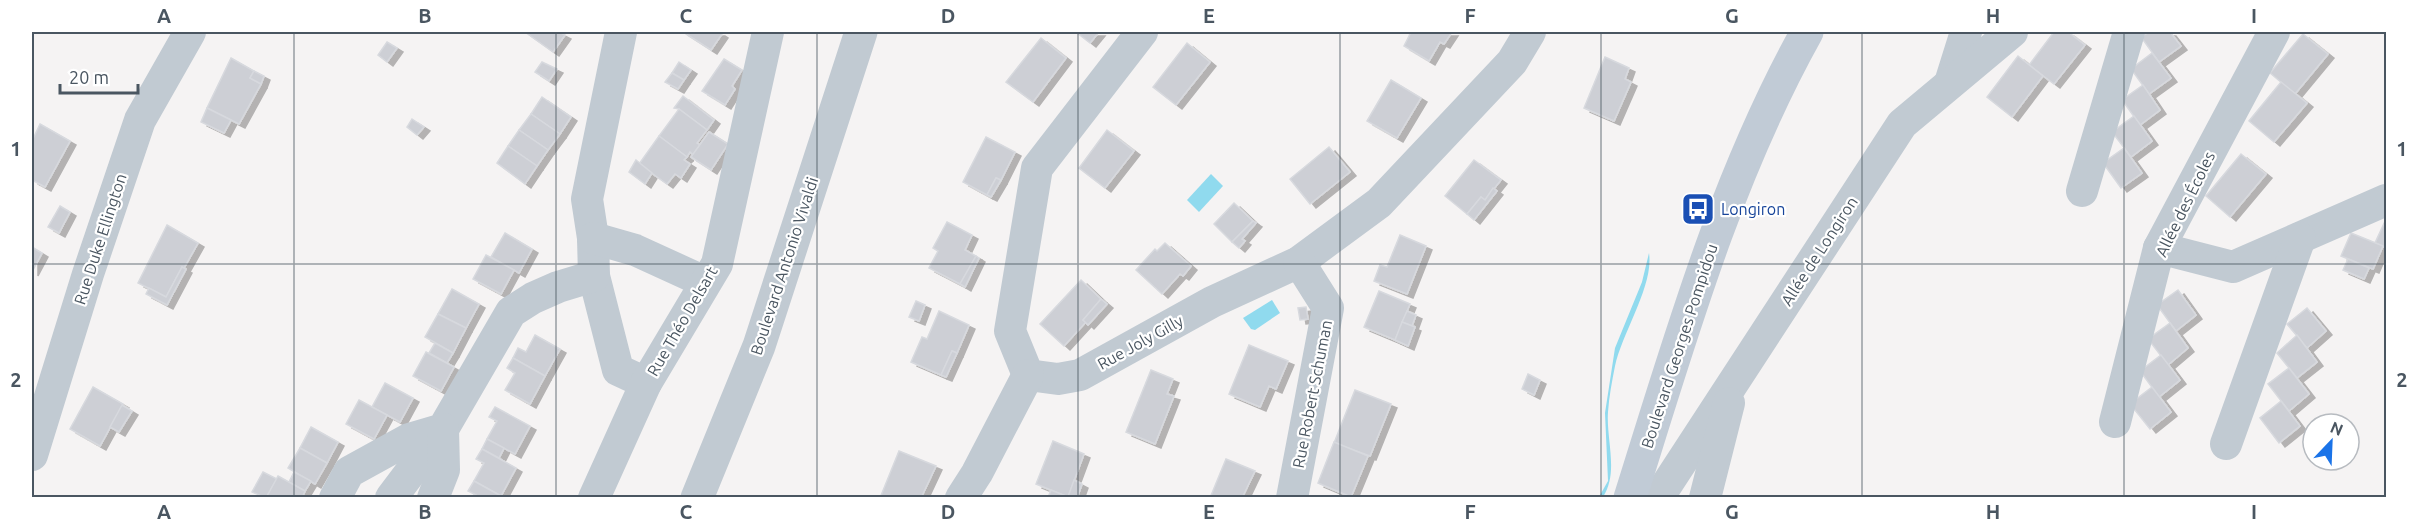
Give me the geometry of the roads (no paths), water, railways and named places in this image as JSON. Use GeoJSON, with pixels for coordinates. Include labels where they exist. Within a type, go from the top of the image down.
{"type":"FeatureCollection","features":[{"type":"Feature","properties":{"kind":"main road","name":"Boulevard Georges Pompidou"},"geometry":{"type":"LineString","coordinates":[[1630,498],[1661,396],[1717,231],[1778,84],[1807,32]]}},
{"type":"Feature","properties":{"kind":"street","name":"Rue Duke Ellington"},"geometry":{"type":"LineString","coordinates":[[32,455],[88,274],[140,120],[190,32]]}},
{"type":"Feature","properties":{"kind":"street"},"geometry":{"type":"LineString","coordinates":[[621,32],[587,199],[594,276],[618,370],[646,383]]}},
{"type":"Feature","properties":{"kind":"street","name":"Rue Théo Delsart"},"geometry":{"type":"LineString","coordinates":[[594,498],[646,383],[717,264],[768,32]]}},
{"type":"Feature","properties":{"kind":"street","name":"Boulevard Antonio Vivaldi"},"geometry":{"type":"LineString","coordinates":[[697,498],[759,346],[861,32]]}},
{"type":"Feature","properties":{"kind":"street"},"geometry":{"type":"LineString","coordinates":[[961,498],[977,473],[1028,375],[1010,331],[1037,168],[1142,32]]}},
{"type":"Feature","properties":{"kind":"street","name":"Rue Joly Gilly"},"geometry":{"type":"LineString","coordinates":[[1028,375],[1058,379],[1080,375],[1212,302],[1299,262],[1379,203],[1512,62],[1530,32]]}},
{"type":"Feature","properties":{"kind":"street"},"geometry":{"type":"LineString","coordinates":[[1950,83],[1966,32]]}},
{"type":"Feature","properties":{"kind":"street","name":"Allée de Longiron"},"geometry":{"type":"LineString","coordinates":[[1658,498],[1902,124],[2012,32]]}},
{"type":"Feature","properties":{"kind":"street"},"geometry":{"type":"LineString","coordinates":[[2082,191],[2129,32]]}},
{"type":"Feature","properties":{"kind":"street","name":"Allée des Écoles"},"geometry":{"type":"LineString","coordinates":[[2115,422],[2159,248],[2274,32]]}},
{"type":"Feature","properties":{"kind":"street"},"geometry":{"type":"LineString","coordinates":[[2159,248],[2233,267],[2386,200]]}},
{"type":"Feature","properties":{"kind":"street"},"geometry":{"type":"LineString","coordinates":[[592,238],[635,250],[705,282]]}},
{"type":"Feature","properties":{"kind":"street"},"geometry":{"type":"LineString","coordinates":[[2226,444],[2300,238]]}},
{"type":"Feature","properties":{"kind":"street","name":"Rue Robert Schuman"},"geometry":{"type":"LineString","coordinates":[[1292,498],[1328,308],[1299,262]]}},
{"type":"Feature","properties":{"kind":"street"},"geometry":{"type":"LineString","coordinates":[[391,498],[443,429],[511,312],[533,298],[558,287],[594,276]]}},
{"type":"Feature","properties":{"kind":"street"},"geometry":{"type":"LineString","coordinates":[[1705,498],[1735,379]]}},
{"type":"Feature","properties":{"kind":"street"},"geometry":{"type":"LineString","coordinates":[[335,498],[350,472],[409,439],[443,429]]}},
{"type":"Feature","properties":{"kind":"street"},"geometry":{"type":"LineString","coordinates":[[434,498],[444,470],[443,429]]}},
{"type":"Feature","properties":{"kind":"water"},"geometry":{"type":"Polygon","coordinates":[[[1211,174],[1223,186],[1199,212],[1187,200],[1211,174]]]}},
{"type":"Feature","properties":{"kind":"water"},"geometry":{"type":"Polygon","coordinates":[[[1649,253],[1647,280],[1615,366],[1608,412],[1610,477],[1603,497],[1599,497],[1608,481],[1605,413],[1615,348],[1642,282],[1649,253]]]}},
{"type":"Feature","properties":{"kind":"water"},"geometry":{"type":"Polygon","coordinates":[[[1272,300],[1280,313],[1255,330],[1251,329],[1243,318],[1272,300]]]}},
{"type":"Feature","properties":{"kind":"place","name":"Longiron"},"geometry":{"type":"Point","coordinates":[1698,209]}}]}
